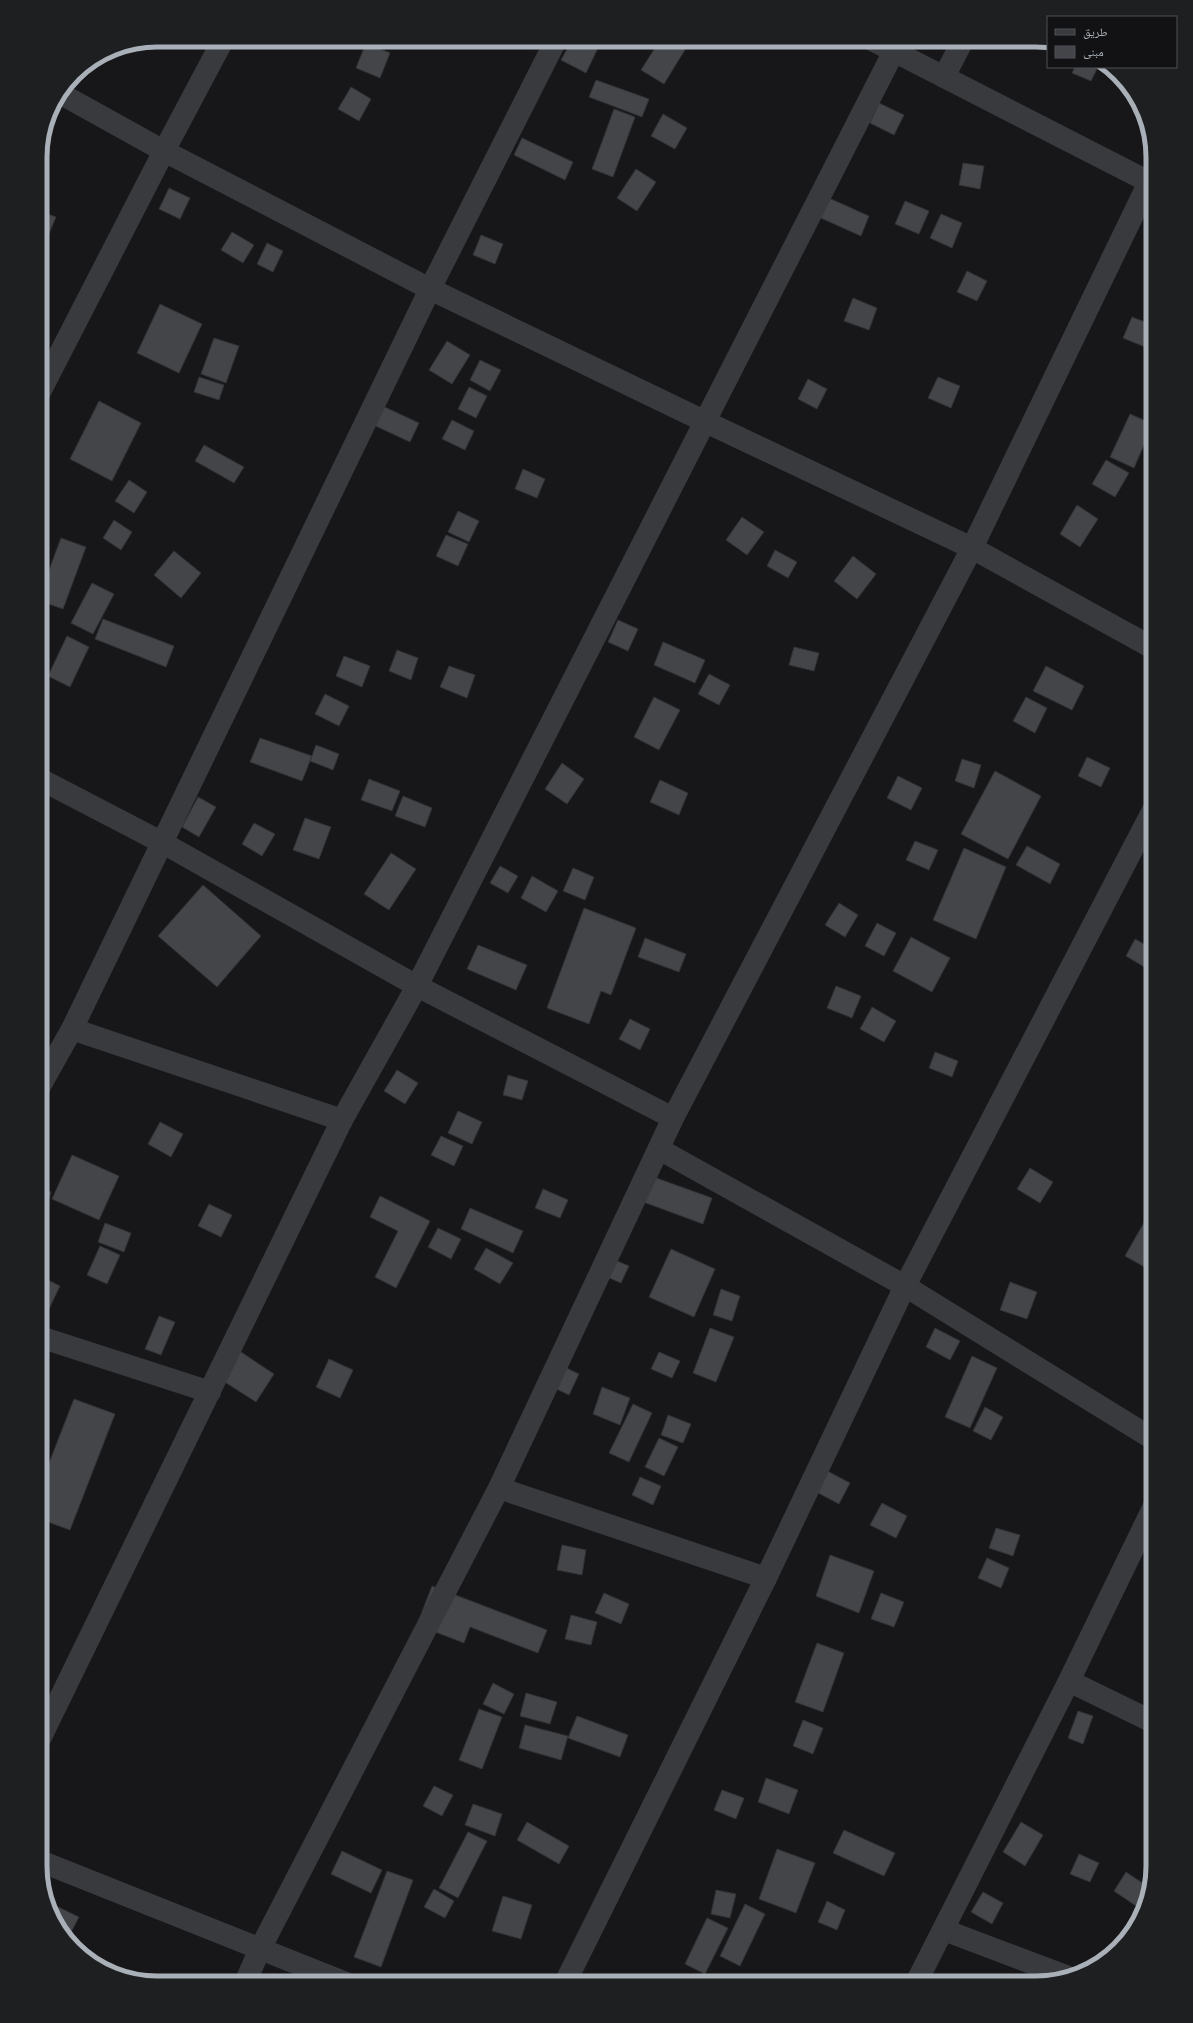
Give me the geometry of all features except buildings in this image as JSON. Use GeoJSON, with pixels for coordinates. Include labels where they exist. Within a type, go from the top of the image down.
{"type":"FeatureCollection","features":[{"type":"Feature","properties":{"kind":"street"},"geometry":{"type":"LineString","coordinates":[[47,378],[219,47]]}},
{"type":"Feature","properties":{"kind":"street"},"geometry":{"type":"LineString","coordinates":[[47,1074],[72,1029],[164,843],[430,289],[552,47]]}},
{"type":"Feature","properties":{"kind":"street"},"geometry":{"type":"LineString","coordinates":[[886,47],[1146,180]]}},
{"type":"Feature","properties":{"kind":"street"},"geometry":{"type":"LineString","coordinates":[[944,77],[959,47]]}},
{"type":"Feature","properties":{"kind":"street"},"geometry":{"type":"LineString","coordinates":[[47,1726],[342,1120],[417,986],[894,51]]}},
{"type":"Feature","properties":{"kind":"street"},"geometry":{"type":"LineString","coordinates":[[66,97],[164,151],[430,289],[972,548],[1146,644]]}},
{"type":"Feature","properties":{"kind":"street"},"geometry":{"type":"LineString","coordinates":[[248,1976],[260,1949],[499,1488],[673,1118],[972,548],[1146,193]]}},
{"type":"Feature","properties":{"kind":"street"},"geometry":{"type":"LineString","coordinates":[[47,783],[164,843],[417,986],[673,1118]]}},
{"type":"Feature","properties":{"kind":"street"},"geometry":{"type":"LineString","coordinates":[[568,1976],[766,1578],[905,1286],[1146,823]]}},
{"type":"Feature","properties":{"kind":"street"},"geometry":{"type":"LineString","coordinates":[[72,1029],[342,1120]]}},
{"type":"Feature","properties":{"kind":"street"},"geometry":{"type":"LineString","coordinates":[[659,1149],[905,1286],[1146,1435]]}},
{"type":"Feature","properties":{"kind":"street"},"geometry":{"type":"LineString","coordinates":[[47,1339],[210,1392]]}},
{"type":"Feature","properties":{"kind":"street"},"geometry":{"type":"LineString","coordinates":[[499,1488],[766,1578]]}},
{"type":"Feature","properties":{"kind":"street"},"geometry":{"type":"LineString","coordinates":[[920,1976],[1069,1680],[1146,1522]]}},
{"type":"Feature","properties":{"kind":"street"},"geometry":{"type":"LineString","coordinates":[[1069,1680],[1146,1718]]}},
{"type":"Feature","properties":{"kind":"street"},"geometry":{"type":"LineString","coordinates":[[47,1864],[328,1976]]}},
{"type":"Feature","properties":{"kind":"street"},"geometry":{"type":"LineString","coordinates":[[944,1930],[1059,1973]]}}]}
